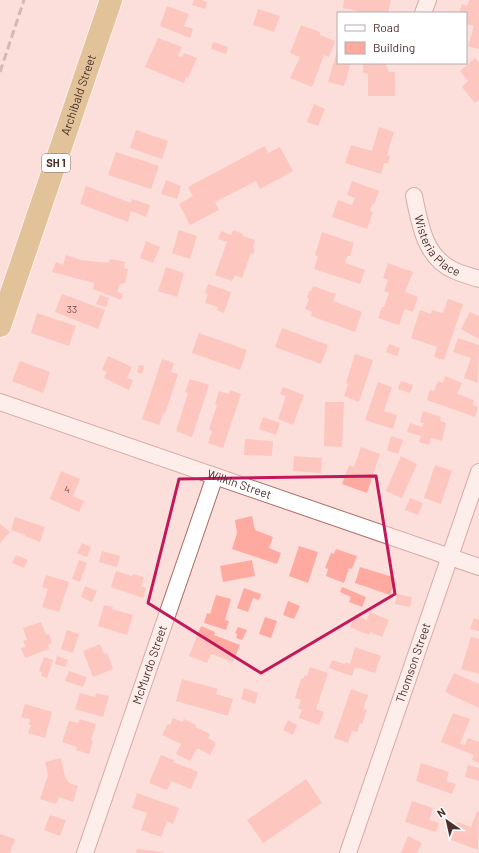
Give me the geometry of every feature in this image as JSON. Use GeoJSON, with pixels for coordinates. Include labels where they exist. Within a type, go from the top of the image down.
{"type":"FeatureCollection","features":[{"type":"Feature","properties":{"kind":"highway","name":"Archibald Street"},"geometry":{"type":"LineString","coordinates":[[0,326],[111,0]]}},
{"type":"Feature","properties":{"kind":"street"},"geometry":{"type":"LineString","coordinates":[[423,12],[428,0]]}},
{"type":"Feature","properties":{"kind":"street","name":"Wisteria Place"},"geometry":{"type":"LineString","coordinates":[[414,196],[422,233],[433,255],[452,270],[479,279]]}},
{"type":"Feature","properties":{"kind":"street","name":"Wilkin Street"},"geometry":{"type":"LineString","coordinates":[[0,402],[479,567]]}},
{"type":"Feature","properties":{"kind":"street","name":"Thomson Street"},"geometry":{"type":"LineString","coordinates":[[348,853],[479,472]]}},
{"type":"Feature","properties":{"kind":"street","name":"McMurdo Street"},"geometry":{"type":"LineString","coordinates":[[85,853],[215,476]]}},
{"type":"Feature","properties":{"kind":"highlighted area"},"geometry":{"type":"Polygon","coordinates":[[[376,476],[395,594],[261,673],[148,603],[179,479],[376,476]]]}},
{"type":"Feature","properties":{"kind":"building"},"geometry":{"type":"Polygon","coordinates":[[[194,0],[202,0],[207,2],[205,9],[192,5],[194,0]]]}},
{"type":"Feature","properties":{"kind":"building"},"geometry":{"type":"Polygon","coordinates":[[[344,0],[391,0],[388,12],[361,12],[343,8],[344,0]]]}},
{"type":"Feature","properties":{"kind":"building"},"geometry":{"type":"Polygon","coordinates":[[[469,0],[479,0],[479,49],[468,46],[474,26],[467,24],[467,12],[459,12],[462,4],[467,6],[469,0]]]}},
{"type":"Feature","properties":{"kind":"building"},"geometry":{"type":"Polygon","coordinates":[[[167,6],[189,14],[184,26],[193,29],[190,38],[160,26],[167,6]]]}},
{"type":"Feature","properties":{"kind":"building"},"geometry":{"type":"Polygon","coordinates":[[[258,9],[280,16],[274,32],[253,25],[258,9]]]}},
{"type":"Feature","properties":{"kind":"building"},"geometry":{"type":"Polygon","coordinates":[[[301,25],[320,32],[320,35],[335,41],[329,57],[324,55],[312,87],[290,78],[300,57],[290,53],[301,25]]]}},
{"type":"Feature","properties":{"kind":"building"},"geometry":{"type":"Polygon","coordinates":[[[158,38],[182,47],[178,56],[182,57],[184,53],[197,58],[188,78],[186,77],[184,83],[145,67],[158,38]]]}},
{"type":"Feature","properties":{"kind":"building"},"geometry":{"type":"Polygon","coordinates":[[[213,42],[228,47],[226,54],[211,49],[213,42]]]}},
{"type":"Feature","properties":{"kind":"building"},"geometry":{"type":"Polygon","coordinates":[[[337,51],[337,64],[351,64],[344,86],[328,82],[337,51]]]}},
{"type":"Feature","properties":{"kind":"building"},"geometry":{"type":"Polygon","coordinates":[[[475,58],[479,63],[479,100],[475,103],[462,87],[468,81],[460,71],[475,58]]]}},
{"type":"Feature","properties":{"kind":"building"},"geometry":{"type":"Polygon","coordinates":[[[363,64],[386,64],[386,67],[388,67],[388,72],[395,72],[395,96],[368,96],[368,74],[363,73],[363,64]]]}},
{"type":"Feature","properties":{"kind":"building"},"geometry":{"type":"Polygon","coordinates":[[[314,104],[325,109],[318,126],[307,122],[314,104]]]}},
{"type":"Feature","properties":{"kind":"building"},"geometry":{"type":"Polygon","coordinates":[[[379,127],[394,132],[387,155],[390,156],[388,164],[384,163],[381,174],[345,163],[351,145],[372,151],[379,127]]]}},
{"type":"Feature","properties":{"kind":"building"},"geometry":{"type":"Polygon","coordinates":[[[136,130],[168,141],[162,159],[130,148],[136,130]]]}},
{"type":"Feature","properties":{"kind":"building"},"geometry":{"type":"Polygon","coordinates":[[[265,146],[268,153],[280,147],[293,171],[260,189],[256,181],[215,202],[219,210],[190,225],[179,204],[193,196],[188,187],[265,146]]]}},
{"type":"Feature","properties":{"kind":"building"},"geometry":{"type":"Polygon","coordinates":[[[116,152],[159,166],[151,189],[108,175],[116,152]]]}},
{"type":"Feature","properties":{"kind":"building"},"geometry":{"type":"Polygon","coordinates":[[[166,180],[181,186],[177,199],[161,194],[166,180]]]}},
{"type":"Feature","properties":{"kind":"building"},"geometry":{"type":"Polygon","coordinates":[[[352,181],[379,191],[374,205],[372,204],[370,211],[373,212],[367,229],[332,217],[338,200],[352,205],[355,198],[347,195],[352,181]]]}},
{"type":"Feature","properties":{"kind":"building"},"geometry":{"type":"Polygon","coordinates":[[[86,186],[131,203],[132,199],[150,205],[146,217],[131,211],[128,222],[80,204],[86,186]]]}},
{"type":"Feature","properties":{"kind":"building"},"geometry":{"type":"Polygon","coordinates":[[[179,230],[197,236],[190,259],[172,253],[179,230]]]}},
{"type":"Feature","properties":{"kind":"building"},"geometry":{"type":"Polygon","coordinates":[[[233,230],[243,234],[243,236],[255,240],[253,248],[255,249],[253,254],[251,253],[242,278],[235,275],[232,281],[215,275],[227,242],[218,239],[221,231],[231,235],[233,230]]]}},
{"type":"Feature","properties":{"kind":"building"},"geometry":{"type":"Polygon","coordinates":[[[322,232],[354,243],[350,256],[347,256],[345,263],[365,270],[360,284],[314,269],[318,256],[315,255],[322,232]]]}},
{"type":"Feature","properties":{"kind":"building"},"geometry":{"type":"Polygon","coordinates":[[[146,241],[160,247],[153,263],[140,258],[146,241]]]}},
{"type":"Feature","properties":{"kind":"building"},"geometry":{"type":"Polygon","coordinates":[[[66,255],[80,260],[109,263],[110,259],[125,262],[124,268],[128,269],[125,283],[120,284],[117,292],[123,294],[121,300],[93,289],[94,283],[52,272],[56,262],[63,265],[66,255]]]}},
{"type":"Feature","properties":{"kind":"building"},"geometry":{"type":"Polygon","coordinates":[[[388,263],[413,272],[405,292],[418,297],[413,312],[405,309],[399,325],[378,318],[389,293],[384,291],[388,280],[383,278],[388,263]]]}},
{"type":"Feature","properties":{"kind":"building"},"geometry":{"type":"Polygon","coordinates":[[[166,267],[184,273],[177,297],[158,291],[166,267]]]}},
{"type":"Feature","properties":{"kind":"building"},"geometry":{"type":"Polygon","coordinates":[[[208,284],[231,292],[224,313],[217,310],[218,307],[205,303],[208,294],[205,293],[208,284]]]}},
{"type":"Feature","properties":{"kind":"building"},"geometry":{"type":"Polygon","coordinates":[[[313,286],[336,294],[333,301],[362,312],[355,332],[311,316],[312,312],[305,309],[309,299],[307,298],[309,291],[311,291],[313,286]]]}},
{"type":"Feature","properties":{"kind":"building"},"geometry":{"type":"Polygon","coordinates":[[[62,294],[105,310],[98,329],[55,312],[62,294]]]}},
{"type":"Feature","properties":{"kind":"building"},"geometry":{"type":"Polygon","coordinates":[[[100,295],[109,298],[106,307],[96,304],[100,295]]]}},
{"type":"Feature","properties":{"kind":"building"},"geometry":{"type":"Polygon","coordinates":[[[448,299],[463,304],[444,360],[434,357],[437,347],[411,338],[420,310],[431,314],[432,310],[443,313],[448,299]]]}},
{"type":"Feature","properties":{"kind":"building"},"geometry":{"type":"Polygon","coordinates":[[[470,312],[479,316],[479,339],[461,329],[470,312]]]}},
{"type":"Feature","properties":{"kind":"building"},"geometry":{"type":"Polygon","coordinates":[[[37,313],[76,326],[69,346],[31,333],[37,313]]]}},
{"type":"Feature","properties":{"kind":"building"},"geometry":{"type":"Polygon","coordinates":[[[282,328],[328,345],[321,364],[275,347],[282,328]]]}},
{"type":"Feature","properties":{"kind":"building"},"geometry":{"type":"Polygon","coordinates":[[[199,333],[247,350],[240,370],[192,353],[199,333]]]}},
{"type":"Feature","properties":{"kind":"building"},"geometry":{"type":"Polygon","coordinates":[[[458,338],[479,345],[478,383],[464,378],[471,358],[453,352],[458,338]]]}},
{"type":"Feature","properties":{"kind":"building"},"geometry":{"type":"Polygon","coordinates":[[[389,344],[400,348],[397,356],[386,352],[389,344]]]}},
{"type":"Feature","properties":{"kind":"building"},"geometry":{"type":"Polygon","coordinates":[[[355,354],[373,360],[359,402],[344,396],[348,384],[346,383],[355,354]]]}},
{"type":"Feature","properties":{"kind":"building"},"geometry":{"type":"Polygon","coordinates":[[[108,356],[132,367],[127,378],[133,380],[129,390],[104,378],[107,372],[102,370],[108,356]]]}},
{"type":"Feature","properties":{"kind":"building"},"geometry":{"type":"Polygon","coordinates":[[[162,359],[174,363],[171,372],[178,374],[165,414],[163,413],[159,425],[142,419],[162,359]]]}},
{"type":"Feature","properties":{"kind":"building"},"geometry":{"type":"Polygon","coordinates":[[[20,361],[50,372],[43,393],[12,381],[20,361]]]}},
{"type":"Feature","properties":{"kind":"building"},"geometry":{"type":"Polygon","coordinates":[[[139,365],[144,366],[142,374],[137,372],[139,365]]]}},
{"type":"Feature","properties":{"kind":"building"},"geometry":{"type":"Polygon","coordinates":[[[445,376],[462,383],[457,394],[474,400],[473,405],[478,407],[475,417],[427,400],[430,390],[434,391],[438,381],[443,383],[445,376]]]}},
{"type":"Feature","properties":{"kind":"building"},"geometry":{"type":"Polygon","coordinates":[[[190,379],[209,385],[192,437],[176,431],[188,393],[185,392],[190,379]]]}},
{"type":"Feature","properties":{"kind":"building"},"geometry":{"type":"Polygon","coordinates":[[[401,381],[413,385],[410,393],[398,389],[401,381]]]}},
{"type":"Feature","properties":{"kind":"building"},"geometry":{"type":"Polygon","coordinates":[[[378,382],[392,387],[384,411],[397,415],[393,429],[365,420],[378,382]]]}},
{"type":"Feature","properties":{"kind":"building"},"geometry":{"type":"Polygon","coordinates":[[[283,387],[304,395],[293,425],[278,419],[286,396],[280,394],[283,387]]]}},
{"type":"Feature","properties":{"kind":"building"},"geometry":{"type":"Polygon","coordinates":[[[230,390],[241,394],[223,448],[208,443],[212,431],[209,429],[217,405],[215,404],[219,391],[229,394],[230,390]]]}},
{"type":"Feature","properties":{"kind":"building"},"geometry":{"type":"Polygon","coordinates":[[[325,402],[344,402],[342,447],[324,446],[325,402]]]}},
{"type":"Feature","properties":{"kind":"building"},"geometry":{"type":"Polygon","coordinates":[[[423,411],[441,417],[440,421],[446,423],[442,441],[431,438],[429,445],[419,442],[421,436],[407,432],[410,423],[422,427],[424,423],[420,422],[423,411]]]}},
{"type":"Feature","properties":{"kind":"building"},"geometry":{"type":"Polygon","coordinates":[[[263,417],[280,423],[276,435],[259,429],[263,417]]]}},
{"type":"Feature","properties":{"kind":"building"},"geometry":{"type":"Polygon","coordinates":[[[391,436],[403,440],[398,454],[387,450],[391,436]]]}},
{"type":"Feature","properties":{"kind":"building"},"geometry":{"type":"Polygon","coordinates":[[[245,439],[273,441],[272,456],[244,455],[245,439]]]}},
{"type":"Feature","properties":{"kind":"building"},"geometry":{"type":"Polygon","coordinates":[[[361,447],[380,454],[367,493],[342,484],[349,465],[354,467],[361,447]]]}},
{"type":"Feature","properties":{"kind":"building"},"geometry":{"type":"Polygon","coordinates":[[[294,456],[322,458],[321,473],[293,471],[294,456]]]}},
{"type":"Feature","properties":{"kind":"building"},"geometry":{"type":"Polygon","coordinates":[[[401,456],[417,464],[402,498],[386,491],[401,456]]]}},
{"type":"Feature","properties":{"kind":"building"},"geometry":{"type":"Polygon","coordinates":[[[435,465],[452,471],[441,504],[424,498],[435,465]]]}},
{"type":"Feature","properties":{"kind":"building"},"geometry":{"type":"Polygon","coordinates":[[[61,471],[80,479],[73,496],[84,501],[79,512],[50,499],[61,471]]]}},
{"type":"Feature","properties":{"kind":"building"},"geometry":{"type":"Polygon","coordinates":[[[410,498],[423,503],[418,515],[405,510],[410,498]]]}},
{"type":"Feature","properties":{"kind":"building"},"geometry":{"type":"Polygon","coordinates":[[[252,516],[255,530],[273,537],[269,548],[281,553],[277,564],[232,549],[237,533],[235,520],[252,516]]]}},
{"type":"Feature","properties":{"kind":"building"},"geometry":{"type":"Polygon","coordinates":[[[15,517],[45,527],[40,542],[11,530],[15,517]]]}},
{"type":"Feature","properties":{"kind":"building"},"geometry":{"type":"Polygon","coordinates":[[[0,524],[10,532],[0,543],[0,524]]]}},
{"type":"Feature","properties":{"kind":"building"},"geometry":{"type":"Polygon","coordinates":[[[82,543],[91,547],[87,557],[77,553],[82,543]]]}},
{"type":"Feature","properties":{"kind":"building"},"geometry":{"type":"Polygon","coordinates":[[[299,546],[318,552],[308,583],[289,576],[299,546]]]}},
{"type":"Feature","properties":{"kind":"building"},"geometry":{"type":"Polygon","coordinates":[[[336,549],[357,556],[352,569],[349,568],[344,583],[326,576],[328,569],[325,568],[331,553],[334,554],[336,549]]]}},
{"type":"Feature","properties":{"kind":"building"},"geometry":{"type":"Polygon","coordinates":[[[102,551],[120,556],[117,567],[99,562],[102,551]]]}},
{"type":"Feature","properties":{"kind":"building"},"geometry":{"type":"Polygon","coordinates":[[[16,555],[28,560],[24,568],[12,563],[16,555]]]}},
{"type":"Feature","properties":{"kind":"building"},"geometry":{"type":"Polygon","coordinates":[[[79,560],[87,563],[80,582],[72,579],[79,560]]]}},
{"type":"Feature","properties":{"kind":"building"},"geometry":{"type":"Polygon","coordinates":[[[252,560],[255,576],[223,582],[220,566],[252,560]]]}},
{"type":"Feature","properties":{"kind":"building"},"geometry":{"type":"Polygon","coordinates":[[[360,567],[396,578],[390,595],[355,583],[360,567]]]}},
{"type":"Feature","properties":{"kind":"building"},"geometry":{"type":"Polygon","coordinates":[[[116,571],[132,576],[133,574],[144,577],[141,586],[146,588],[143,598],[111,587],[116,571]]]}},
{"type":"Feature","properties":{"kind":"building"},"geometry":{"type":"Polygon","coordinates":[[[46,575],[69,582],[59,612],[42,607],[48,589],[42,587],[46,575]]]}},
{"type":"Feature","properties":{"kind":"building"},"geometry":{"type":"Polygon","coordinates":[[[85,586],[97,591],[92,602],[81,597],[85,586]]]}},
{"type":"Feature","properties":{"kind":"building"},"geometry":{"type":"Polygon","coordinates":[[[342,587],[366,597],[362,607],[349,602],[351,597],[340,592],[342,587]]]}},
{"type":"Feature","properties":{"kind":"building"},"geometry":{"type":"Polygon","coordinates":[[[244,588],[261,594],[259,600],[253,598],[248,612],[237,608],[244,588]]]}},
{"type":"Feature","properties":{"kind":"building"},"geometry":{"type":"Polygon","coordinates":[[[397,594],[412,597],[410,607],[395,604],[397,594]]]}},
{"type":"Feature","properties":{"kind":"building"},"geometry":{"type":"Polygon","coordinates":[[[216,595],[231,599],[225,620],[229,621],[226,630],[204,623],[207,613],[210,614],[216,595]]]}},
{"type":"Feature","properties":{"kind":"building"},"geometry":{"type":"Polygon","coordinates":[[[288,601],[300,606],[294,619],[283,615],[288,601]]]}},
{"type":"Feature","properties":{"kind":"building"},"geometry":{"type":"Polygon","coordinates":[[[104,605],[133,615],[127,635],[98,626],[104,605]]]}},
{"type":"Feature","properties":{"kind":"building"},"geometry":{"type":"Polygon","coordinates":[[[370,612],[389,620],[382,637],[370,632],[369,635],[350,627],[355,615],[367,620],[370,612]]]}},
{"type":"Feature","properties":{"kind":"building"},"geometry":{"type":"Polygon","coordinates":[[[265,617],[277,621],[271,638],[259,634],[265,617]]]}},
{"type":"Feature","properties":{"kind":"building"},"geometry":{"type":"Polygon","coordinates":[[[474,618],[479,620],[479,631],[470,629],[474,618]]]}},
{"type":"Feature","properties":{"kind":"building"},"geometry":{"type":"Polygon","coordinates":[[[41,622],[46,635],[49,634],[52,643],[48,645],[49,649],[25,658],[21,648],[26,647],[23,641],[27,640],[23,628],[41,622]]]}},
{"type":"Feature","properties":{"kind":"building"},"geometry":{"type":"Polygon","coordinates":[[[201,626],[215,632],[214,635],[240,645],[233,662],[211,654],[207,663],[189,656],[201,626]]]}},
{"type":"Feature","properties":{"kind":"building"},"geometry":{"type":"Polygon","coordinates":[[[238,627],[247,630],[242,640],[236,638],[237,634],[235,633],[238,627]]]}},
{"type":"Feature","properties":{"kind":"building"},"geometry":{"type":"Polygon","coordinates":[[[67,630],[79,634],[73,653],[61,649],[67,630]]]}},
{"type":"Feature","properties":{"kind":"building"},"geometry":{"type":"Polygon","coordinates":[[[471,637],[479,639],[479,674],[461,669],[471,637]]]}},
{"type":"Feature","properties":{"kind":"building"},"geometry":{"type":"Polygon","coordinates":[[[100,644],[104,654],[107,653],[113,669],[93,677],[83,651],[100,644]]]}},
{"type":"Feature","properties":{"kind":"building"},"geometry":{"type":"Polygon","coordinates":[[[355,647],[381,656],[375,673],[355,667],[352,676],[329,668],[332,660],[350,664],[355,647]]]}},
{"type":"Feature","properties":{"kind":"building"},"geometry":{"type":"Polygon","coordinates":[[[57,656],[68,660],[65,667],[55,664],[57,656]]]}},
{"type":"Feature","properties":{"kind":"building"},"geometry":{"type":"Polygon","coordinates":[[[44,657],[53,660],[47,678],[41,676],[42,672],[39,671],[44,657]]]}},
{"type":"Feature","properties":{"kind":"building"},"geometry":{"type":"Polygon","coordinates":[[[310,667],[328,673],[316,709],[324,712],[319,725],[299,718],[302,710],[298,708],[301,700],[295,698],[301,679],[303,679],[305,675],[307,676],[310,667]]]}},
{"type":"Feature","properties":{"kind":"building"},"geometry":{"type":"Polygon","coordinates":[[[69,671],[87,677],[83,687],[65,681],[69,671]]]}},
{"type":"Feature","properties":{"kind":"building"},"geometry":{"type":"Polygon","coordinates":[[[454,673],[479,684],[479,708],[445,692],[454,673]]]}},
{"type":"Feature","properties":{"kind":"building"},"geometry":{"type":"Polygon","coordinates":[[[182,679],[218,689],[216,694],[233,699],[228,716],[176,701],[182,679]]]}},
{"type":"Feature","properties":{"kind":"building"},"geometry":{"type":"Polygon","coordinates":[[[244,688],[258,693],[255,704],[241,699],[244,688]]]}},
{"type":"Feature","properties":{"kind":"building"},"geometry":{"type":"Polygon","coordinates":[[[351,689],[368,695],[363,709],[367,710],[362,724],[360,723],[357,732],[352,731],[348,743],[334,738],[351,689]]]}},
{"type":"Feature","properties":{"kind":"building"},"geometry":{"type":"Polygon","coordinates":[[[80,693],[95,697],[96,693],[109,696],[103,717],[75,709],[80,693]]]}},
{"type":"Feature","properties":{"kind":"building"},"geometry":{"type":"Polygon","coordinates":[[[25,704],[52,712],[45,738],[28,733],[31,725],[29,725],[30,719],[21,717],[25,704]]]}},
{"type":"Feature","properties":{"kind":"building"},"geometry":{"type":"Polygon","coordinates":[[[453,713],[470,719],[460,744],[465,745],[468,738],[479,742],[479,763],[472,760],[474,755],[441,742],[453,713]]]}},
{"type":"Feature","properties":{"kind":"building"},"geometry":{"type":"Polygon","coordinates":[[[173,718],[183,722],[184,719],[196,725],[195,727],[210,734],[208,738],[216,743],[210,755],[197,748],[190,761],[176,754],[181,744],[162,735],[168,724],[170,725],[173,718]]]}},
{"type":"Feature","properties":{"kind":"building"},"geometry":{"type":"Polygon","coordinates":[[[80,719],[96,724],[91,740],[93,741],[89,754],[76,750],[77,747],[62,742],[69,721],[78,723],[80,719]]]}},
{"type":"Feature","properties":{"kind":"building"},"geometry":{"type":"Polygon","coordinates":[[[288,720],[297,725],[293,735],[283,730],[288,720]]]}},
{"type":"Feature","properties":{"kind":"building"},"geometry":{"type":"Polygon","coordinates":[[[161,755],[174,760],[173,762],[198,772],[191,789],[171,781],[167,790],[149,783],[161,755]]]}},
{"type":"Feature","properties":{"kind":"building"},"geometry":{"type":"Polygon","coordinates":[[[61,758],[65,777],[69,783],[78,786],[73,802],[59,797],[56,804],[40,799],[48,775],[45,762],[61,758]]]}},
{"type":"Feature","properties":{"kind":"building"},"geometry":{"type":"Polygon","coordinates":[[[421,763],[449,772],[446,781],[456,784],[452,794],[416,781],[421,763]]]}},
{"type":"Feature","properties":{"kind":"building"},"geometry":{"type":"Polygon","coordinates":[[[468,765],[479,768],[479,781],[465,777],[468,765]]]}},
{"type":"Feature","properties":{"kind":"building"},"geometry":{"type":"Polygon","coordinates":[[[306,779],[322,803],[263,843],[247,820],[306,779]]]}},
{"type":"Feature","properties":{"kind":"building"},"geometry":{"type":"Polygon","coordinates":[[[137,793],[179,808],[173,824],[167,821],[161,837],[141,830],[147,813],[132,808],[137,793]]]}},
{"type":"Feature","properties":{"kind":"building"},"geometry":{"type":"Polygon","coordinates":[[[412,801],[433,808],[429,820],[439,823],[436,832],[405,822],[412,801]]]}},
{"type":"Feature","properties":{"kind":"building"},"geometry":{"type":"Polygon","coordinates":[[[477,811],[479,812],[478,850],[451,840],[457,822],[471,827],[477,811]]]}},
{"type":"Feature","properties":{"kind":"building"},"geometry":{"type":"Polygon","coordinates":[[[50,815],[66,820],[60,836],[44,830],[50,815]]]}},
{"type":"Feature","properties":{"kind":"building"},"geometry":{"type":"Polygon","coordinates":[[[0,834],[15,839],[10,853],[0,853],[0,834]]]}},
{"type":"Feature","properties":{"kind":"building"},"geometry":{"type":"Polygon","coordinates":[[[408,836],[422,843],[417,853],[401,853],[408,836]]]}},
{"type":"Feature","properties":{"kind":"building"},"geometry":{"type":"Polygon","coordinates":[[[137,849],[163,852],[163,853],[136,853],[137,849]]]}},
{"type":"Feature","properties":{"kind":"railway"},"geometry":{"type":"LineString","coordinates":[[0,72],[24,0]]}}]}
